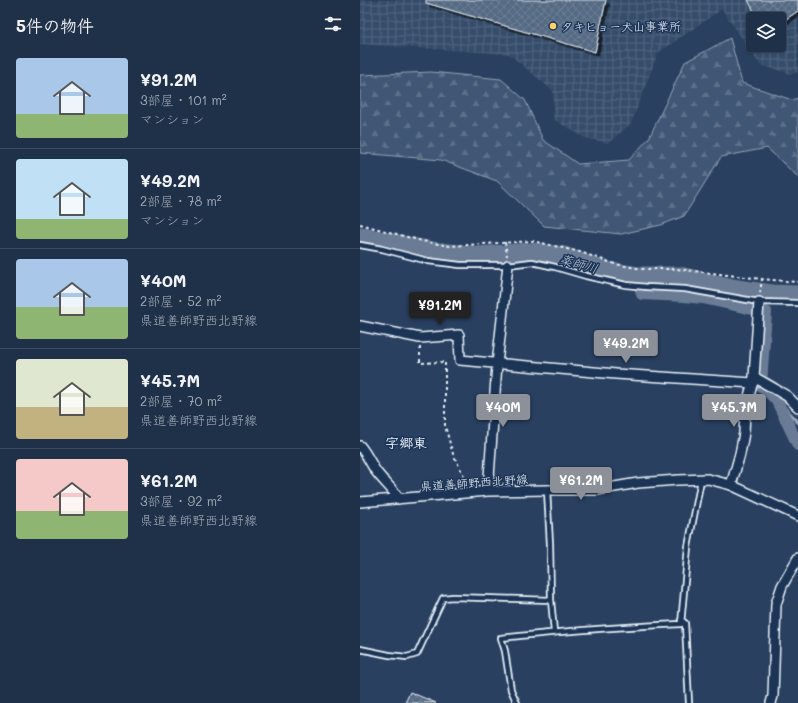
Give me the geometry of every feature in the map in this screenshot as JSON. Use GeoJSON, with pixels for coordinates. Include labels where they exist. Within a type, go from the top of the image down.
{"type":"FeatureCollection","features":[{"type":"Feature","properties":{"kind":"street"},"geometry":{"type":"LineString","coordinates":[[488,491],[497,364],[508,265]]}},
{"type":"Feature","properties":{"kind":"street"},"geometry":{"type":"LineString","coordinates":[[731,485],[740,454],[744,433],[745,412],[754,380],[759,302]]}},
{"type":"Feature","properties":{"kind":"street"},"geometry":{"type":"LineString","coordinates":[[360,326],[420,338],[459,335],[460,360],[616,374],[754,380],[764,382],[787,396],[798,407]]}},
{"type":"Feature","properties":{"kind":"street"},"geometry":{"type":"LineString","coordinates":[[360,446],[376,470],[393,489],[399,499]]}},
{"type":"Feature","properties":{"kind":"street","name":"県道善師野西北野線"},"geometry":{"type":"LineString","coordinates":[[360,502],[488,491],[597,490],[638,483],[678,480],[708,480],[731,485],[798,516]]}},
{"type":"Feature","properties":{"kind":"street"},"geometry":{"type":"LineString","coordinates":[[771,703],[773,696],[776,604],[782,586],[798,558]]}},
{"type":"Feature","properties":{"kind":"lane"},"geometry":{"type":"LineString","coordinates":[[360,245],[428,261],[460,265],[508,265],[532,262],[626,285],[647,288],[685,289],[759,302],[798,303]]}},
{"type":"Feature","properties":{"kind":"lane"},"geometry":{"type":"LineString","coordinates":[[517,703],[511,690],[505,651],[501,638],[612,627],[681,624],[688,547],[701,480]]}},
{"type":"Feature","properties":{"kind":"lane"},"geometry":{"type":"LineString","coordinates":[[547,490],[551,600],[554,632]]}},
{"type":"Feature","properties":{"kind":"lane"},"geometry":{"type":"LineString","coordinates":[[360,649],[407,657],[417,654],[443,598],[551,600]]}},
{"type":"Feature","properties":{"kind":"lane"},"geometry":{"type":"LineString","coordinates":[[681,620],[685,623],[689,703]]}},
{"type":"Feature","properties":{"kind":"path"},"geometry":{"type":"LineString","coordinates":[[360,224],[422,241],[450,246],[533,241],[580,252],[615,264],[642,269],[677,269],[798,282]]}},
{"type":"Feature","properties":{"kind":"path"},"geometry":{"type":"LineString","coordinates":[[505,242],[508,265]]}},
{"type":"Feature","properties":{"kind":"path"},"geometry":{"type":"LineString","coordinates":[[759,302],[762,279]]}},
{"type":"Feature","properties":{"kind":"path"},"geometry":{"type":"LineString","coordinates":[[420,338],[420,363],[445,362],[445,426],[453,454],[470,487],[471,493]]}},
{"type":"Feature","properties":{"kind":"shaded area"},"geometry":{"type":"Polygon","coordinates":[[[360,0],[798,0],[798,72],[791,74],[760,65],[751,52],[786,52],[786,12],[746,12],[746,44],[722,9],[658,53],[631,124],[608,143],[585,138],[553,119],[553,91],[509,54],[360,44],[360,0]]]}},
{"type":"Feature","properties":{"kind":"green space"},"geometry":{"type":"Polygon","coordinates":[[[730,38],[742,83],[792,100],[798,98],[798,177],[767,148],[721,157],[684,216],[661,225],[621,234],[544,226],[497,181],[441,160],[360,153],[360,75],[431,72],[501,79],[525,100],[543,140],[578,164],[629,160],[649,138],[685,62],[730,38]]]}},
{"type":"Feature","properties":{"kind":"building","name":"タキヒョー犬山事業所"},"geometry":{"type":"Polygon","coordinates":[[[426,0],[606,0],[595,52],[426,3],[426,0]]]}},
{"type":"Feature","properties":{"kind":"building"},"geometry":{"type":"Polygon","coordinates":[[[748,0],[798,0],[798,11],[786,19],[786,12],[754,12],[748,0]]]}},
{"type":"Feature","properties":{"kind":"building"},"geometry":{"type":"Polygon","coordinates":[[[410,692],[436,703],[405,703],[410,692]]]}},
{"type":"Feature","properties":{"kind":"waterway","name":"薬師川"},"geometry":{"type":"LineString","coordinates":[[360,237],[431,252],[477,257],[532,253],[564,257],[611,273],[638,277],[679,277],[737,290],[772,295],[798,296]]}},
{"type":"Feature","properties":{"kind":"waterway"},"geometry":{"type":"LineString","coordinates":[[638,277],[642,294],[703,298],[766,312],[761,384],[762,387],[776,399],[798,445]]}},
{"type":"Feature","properties":{"kind":"waterway"},"geometry":{"type":"LineString","coordinates":[[762,374],[764,377],[777,385]]}},
{"type":"Feature","properties":{"kind":"waterway"},"geometry":{"type":"LineString","coordinates":[[792,395],[798,401]]}},
{"type":"Feature","properties":{"kind":"waterway"},"geometry":{"type":"LineString","coordinates":[[776,399],[798,422]]}},
{"type":"Feature","properties":{"kind":"place","name":"タキヒョー犬山事業所"},"geometry":{"type":"Point","coordinates":[553,26]}},
{"type":"Feature","properties":{"kind":"district","name":"字郷東"},"geometry":{"type":"Point","coordinates":[406,442]}}]}
